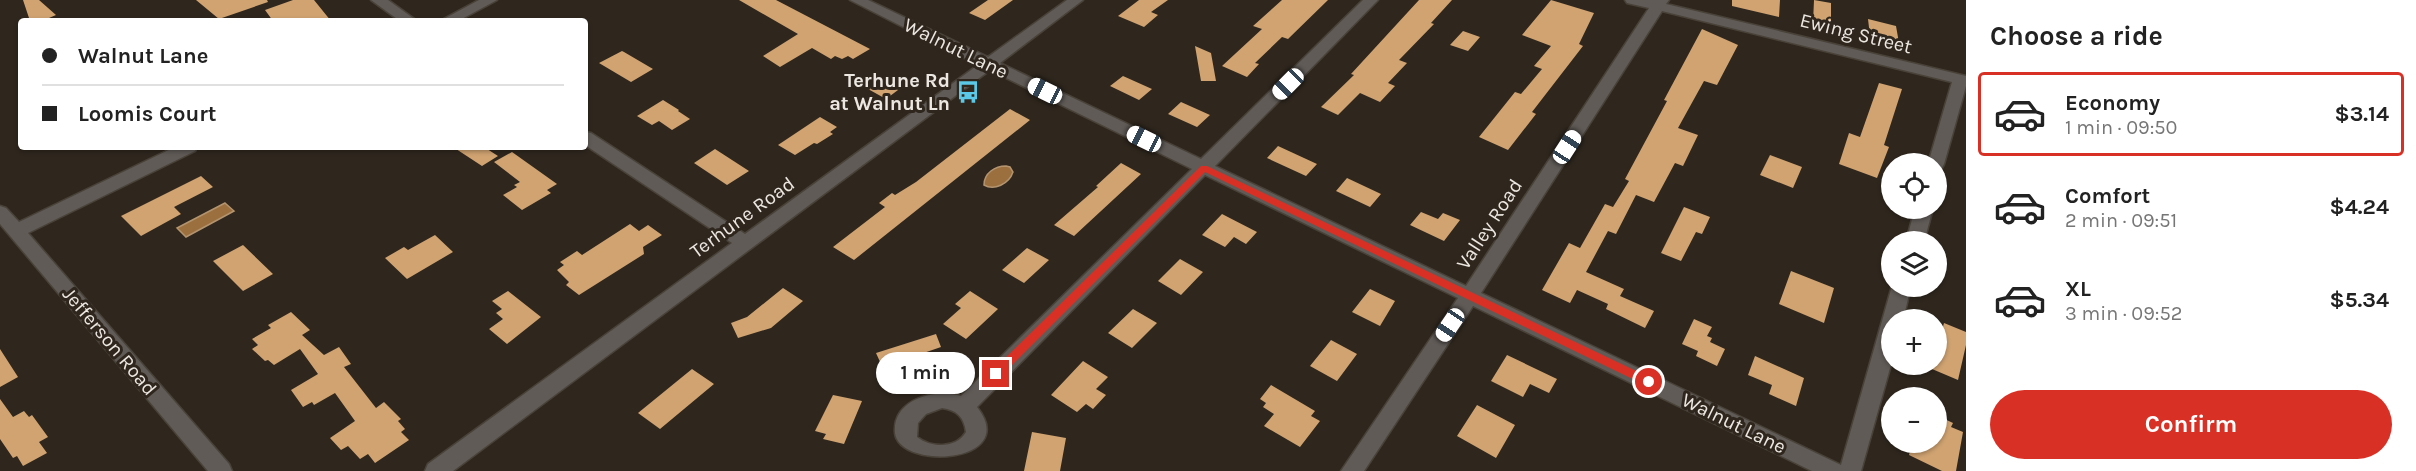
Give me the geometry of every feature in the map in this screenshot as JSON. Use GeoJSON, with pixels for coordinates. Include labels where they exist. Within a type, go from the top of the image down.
{"type":"FeatureCollection","features":[{"type":"Feature","properties":{"kind":"street"},"geometry":{"type":"LineString","coordinates":[[378,0],[405,18]]}},
{"type":"Feature","properties":{"kind":"street"},"geometry":{"type":"LineString","coordinates":[[453,18],[490,0]]}},
{"type":"Feature","properties":{"kind":"street","name":"Walnut Lane"},"geometry":{"type":"LineString","coordinates":[[857,0],[1833,471]]}},
{"type":"Feature","properties":{"kind":"street","name":"Terhune Road"},"geometry":{"type":"LineString","coordinates":[[436,471],[1076,0]]}},
{"type":"Feature","properties":{"kind":"street"},"geometry":{"type":"LineString","coordinates":[[964,406],[1371,0]]}},
{"type":"Feature","properties":{"kind":"street","name":"Ewing Street"},"geometry":{"type":"LineString","coordinates":[[1632,0],[1660,3],[1963,80]]}},
{"type":"Feature","properties":{"kind":"street","name":"Valley Road"},"geometry":{"type":"LineString","coordinates":[[1352,471],[1470,295],[1660,3]]}},
{"type":"Feature","properties":{"kind":"street"},"geometry":{"type":"LineString","coordinates":[[1940,153],[1963,80]]}},
{"type":"Feature","properties":{"kind":"street"},"geometry":{"type":"LineString","coordinates":[[588,139],[745,243]]}},
{"type":"Feature","properties":{"kind":"street"},"geometry":{"type":"LineString","coordinates":[[16,231],[183,150]]}},
{"type":"Feature","properties":{"kind":"street","name":"Jefferson Road"},"geometry":{"type":"LineString","coordinates":[[0,212],[221,471]]}},
{"type":"Feature","properties":{"kind":"street"},"geometry":{"type":"LineString","coordinates":[[1850,471],[1881,362]]}},
{"type":"Feature","properties":{"kind":"shaded area"},"geometry":{"type":"Polygon","coordinates":[[[1006,166],[1010,167],[1013,172],[1005,183],[997,187],[984,185],[991,171],[1006,166]]]}},
{"type":"Feature","properties":{"kind":"shaded area"},"geometry":{"type":"Polygon","coordinates":[[[225,203],[234,211],[186,237],[177,228],[225,203]]]}},
{"type":"Feature","properties":{"kind":"building"},"geometry":{"type":"Polygon","coordinates":[[[23,0],[39,0],[56,15],[49,18],[29,18],[23,0]]]}},
{"type":"Feature","properties":{"kind":"building"},"geometry":{"type":"Polygon","coordinates":[[[196,0],[267,0],[268,2],[222,18],[218,18],[196,0]]]}},
{"type":"Feature","properties":{"kind":"building"},"geometry":{"type":"Polygon","coordinates":[[[293,0],[314,0],[329,18],[271,18],[265,10],[293,0]]]}},
{"type":"Feature","properties":{"kind":"building"},"geometry":{"type":"Polygon","coordinates":[[[739,0],[776,0],[870,49],[853,59],[848,56],[842,59],[835,56],[831,59],[812,48],[780,67],[763,56],[798,34],[739,0]]]}},
{"type":"Feature","properties":{"kind":"building"},"geometry":{"type":"Polygon","coordinates":[[[988,0],[1013,0],[985,20],[969,13],[988,0]]]}},
{"type":"Feature","properties":{"kind":"building"},"geometry":{"type":"Polygon","coordinates":[[[1139,0],[1168,0],[1151,12],[1158,15],[1144,27],[1118,16],[1139,0]]]}},
{"type":"Feature","properties":{"kind":"building"},"geometry":{"type":"Polygon","coordinates":[[[1282,0],[1328,0],[1288,39],[1282,37],[1255,63],[1259,64],[1247,77],[1222,66],[1262,29],[1253,26],[1282,0]]]}},
{"type":"Feature","properties":{"kind":"building"},"geometry":{"type":"Polygon","coordinates":[[[1419,0],[1452,0],[1431,23],[1434,24],[1399,60],[1407,63],[1388,83],[1395,86],[1380,102],[1360,93],[1338,115],[1321,107],[1354,75],[1351,74],[1419,0]]]}},
{"type":"Feature","properties":{"kind":"building"},"geometry":{"type":"Polygon","coordinates":[[[1551,0],[1594,13],[1579,44],[1583,46],[1532,112],[1536,114],[1508,150],[1479,137],[1515,92],[1521,94],[1542,69],[1534,66],[1551,46],[1522,35],[1551,0]]]}},
{"type":"Feature","properties":{"kind":"building"},"geometry":{"type":"Polygon","coordinates":[[[1732,0],[1780,0],[1779,17],[1732,6],[1732,0]]]}},
{"type":"Feature","properties":{"kind":"building"},"geometry":{"type":"Polygon","coordinates":[[[1814,0],[1831,3],[1831,28],[1813,23],[1814,0]]]}},
{"type":"Feature","properties":{"kind":"building"},"geometry":{"type":"Polygon","coordinates":[[[1868,19],[1896,26],[1899,43],[1870,36],[1868,19]]]}},
{"type":"Feature","properties":{"kind":"building"},"geometry":{"type":"Polygon","coordinates":[[[1702,29],[1738,45],[1717,85],[1704,81],[1678,128],[1698,135],[1683,166],[1675,163],[1654,202],[1636,195],[1616,234],[1608,231],[1586,272],[1624,289],[1620,296],[1654,311],[1645,328],[1606,309],[1608,304],[1577,290],[1570,303],[1542,290],[1569,243],[1580,248],[1605,204],[1613,207],[1629,181],[1625,179],[1702,29]]]}},
{"type":"Feature","properties":{"kind":"building"},"geometry":{"type":"Polygon","coordinates":[[[1463,31],[1480,37],[1468,51],[1450,45],[1463,31]]]}},
{"type":"Feature","properties":{"kind":"building"},"geometry":{"type":"Polygon","coordinates":[[[1195,46],[1211,53],[1216,81],[1201,81],[1195,46]]]}},
{"type":"Feature","properties":{"kind":"building"},"geometry":{"type":"Polygon","coordinates":[[[622,51],[653,69],[631,82],[599,63],[622,51]]]}},
{"type":"Feature","properties":{"kind":"building"},"geometry":{"type":"Polygon","coordinates":[[[889,75],[906,84],[886,99],[868,89],[889,75]]]}},
{"type":"Feature","properties":{"kind":"building"},"geometry":{"type":"Polygon","coordinates":[[[1123,76],[1152,89],[1139,100],[1110,86],[1123,76]]]}},
{"type":"Feature","properties":{"kind":"building"},"geometry":{"type":"Polygon","coordinates":[[[1879,83],[1902,89],[1884,145],[1889,147],[1887,153],[1881,153],[1881,168],[1877,178],[1839,164],[1849,133],[1860,137],[1879,83]]]}},
{"type":"Feature","properties":{"kind":"building"},"geometry":{"type":"Polygon","coordinates":[[[663,100],[690,119],[672,130],[659,121],[652,125],[637,116],[663,100]]]}},
{"type":"Feature","properties":{"kind":"building"},"geometry":{"type":"Polygon","coordinates":[[[1181,102],[1210,115],[1197,127],[1168,114],[1181,102]]]}},
{"type":"Feature","properties":{"kind":"building"},"geometry":{"type":"Polygon","coordinates":[[[1010,109],[1030,120],[854,260],[833,247],[885,207],[879,203],[892,193],[895,195],[916,182],[1010,109]]]}},
{"type":"Feature","properties":{"kind":"building"},"geometry":{"type":"Polygon","coordinates":[[[820,117],[837,127],[830,132],[833,134],[795,155],[778,145],[820,117]]]}},
{"type":"Feature","properties":{"kind":"building"},"geometry":{"type":"Polygon","coordinates":[[[1278,146],[1317,164],[1306,176],[1267,158],[1278,146]]]}},
{"type":"Feature","properties":{"kind":"building"},"geometry":{"type":"Polygon","coordinates":[[[715,149],[749,171],[727,185],[694,163],[715,149]]]}},
{"type":"Feature","properties":{"kind":"building"},"geometry":{"type":"Polygon","coordinates":[[[458,150],[489,150],[498,156],[482,166],[458,150]]]}},
{"type":"Feature","properties":{"kind":"building"},"geometry":{"type":"Polygon","coordinates":[[[512,152],[557,184],[547,190],[551,193],[522,210],[503,195],[517,187],[514,185],[520,182],[494,162],[512,152]]]}},
{"type":"Feature","properties":{"kind":"building"},"geometry":{"type":"Polygon","coordinates":[[[1770,155],[1802,167],[1793,188],[1760,175],[1770,155]]]}},
{"type":"Feature","properties":{"kind":"building"},"geometry":{"type":"Polygon","coordinates":[[[1121,163],[1141,174],[1074,236],[1054,225],[1098,187],[1096,186],[1121,163]]]}},
{"type":"Feature","properties":{"kind":"building"},"geometry":{"type":"Polygon","coordinates":[[[201,176],[213,187],[174,207],[181,214],[141,236],[121,216],[201,176]]]}},
{"type":"Feature","properties":{"kind":"building"},"geometry":{"type":"Polygon","coordinates":[[[1347,178],[1381,194],[1370,207],[1336,191],[1347,178]]]}},
{"type":"Feature","properties":{"kind":"building"},"geometry":{"type":"Polygon","coordinates":[[[1684,207],[1710,217],[1702,234],[1696,232],[1681,261],[1661,253],[1684,207]]]}},
{"type":"Feature","properties":{"kind":"building"},"geometry":{"type":"Polygon","coordinates":[[[1421,212],[1438,219],[1443,213],[1460,220],[1444,241],[1410,225],[1421,212]]]}},
{"type":"Feature","properties":{"kind":"building"},"geometry":{"type":"Polygon","coordinates":[[[1222,214],[1257,232],[1246,244],[1234,237],[1225,247],[1202,235],[1222,214]]]}},
{"type":"Feature","properties":{"kind":"building"},"geometry":{"type":"Polygon","coordinates":[[[630,224],[639,231],[648,225],[662,235],[643,247],[644,254],[579,295],[566,285],[569,282],[557,270],[564,265],[560,262],[577,251],[582,255],[630,224]]]}},
{"type":"Feature","properties":{"kind":"building"},"geometry":{"type":"Polygon","coordinates":[[[435,235],[453,252],[407,279],[385,258],[404,247],[408,250],[435,235]]]}},
{"type":"Feature","properties":{"kind":"building"},"geometry":{"type":"Polygon","coordinates":[[[243,245],[273,274],[243,291],[213,261],[243,245]]]}},
{"type":"Feature","properties":{"kind":"building"},"geometry":{"type":"Polygon","coordinates":[[[1027,248],[1049,260],[1024,283],[1002,270],[1027,248]]]}},
{"type":"Feature","properties":{"kind":"building"},"geometry":{"type":"Polygon","coordinates":[[[1180,259],[1203,272],[1181,295],[1158,281],[1180,259]]]}},
{"type":"Feature","properties":{"kind":"building"},"geometry":{"type":"Polygon","coordinates":[[[1791,271],[1834,288],[1824,323],[1779,304],[1791,271]]]}},
{"type":"Feature","properties":{"kind":"building"},"geometry":{"type":"Polygon","coordinates":[[[783,288],[803,301],[771,328],[738,338],[731,323],[747,317],[783,288]]]}},
{"type":"Feature","properties":{"kind":"building"},"geometry":{"type":"Polygon","coordinates":[[[1370,289],[1395,301],[1380,326],[1352,312],[1370,289]]]}},
{"type":"Feature","properties":{"kind":"building"},"geometry":{"type":"Polygon","coordinates":[[[508,291],[541,317],[507,344],[489,329],[503,319],[496,313],[502,309],[492,301],[508,291]]]}},
{"type":"Feature","properties":{"kind":"building"},"geometry":{"type":"Polygon","coordinates":[[[970,291],[998,309],[966,339],[943,324],[961,308],[955,304],[970,291]]]}},
{"type":"Feature","properties":{"kind":"building"},"geometry":{"type":"Polygon","coordinates":[[[1133,309],[1157,323],[1132,348],[1108,333],[1133,309]]]}},
{"type":"Feature","properties":{"kind":"building"},"geometry":{"type":"Polygon","coordinates":[[[291,312],[310,330],[302,335],[324,355],[339,347],[351,364],[344,367],[376,408],[384,402],[401,419],[398,421],[405,429],[401,432],[409,440],[375,463],[368,454],[360,459],[348,446],[341,450],[330,438],[355,421],[335,393],[314,405],[312,402],[303,407],[291,390],[318,374],[300,349],[274,365],[268,360],[265,361],[252,349],[258,345],[252,339],[271,328],[268,325],[291,312]]]}},
{"type":"Feature","properties":{"kind":"building"},"geometry":{"type":"Polygon","coordinates":[[[1694,319],[1712,327],[1707,336],[1712,338],[1710,342],[1725,349],[1717,366],[1696,356],[1698,351],[1682,344],[1694,319]]]}},
{"type":"Feature","properties":{"kind":"building"},"geometry":{"type":"Polygon","coordinates":[[[1947,324],[1966,332],[1966,345],[1958,380],[1946,375],[1947,324]]]}},
{"type":"Feature","properties":{"kind":"building"},"geometry":{"type":"Polygon","coordinates":[[[936,334],[941,347],[912,357],[916,365],[886,375],[876,353],[936,334]]]}},
{"type":"Feature","properties":{"kind":"building"},"geometry":{"type":"Polygon","coordinates":[[[1331,340],[1357,354],[1337,381],[1310,366],[1331,340]]]}},
{"type":"Feature","properties":{"kind":"building"},"geometry":{"type":"Polygon","coordinates":[[[0,349],[18,377],[0,387],[0,349]]]}},
{"type":"Feature","properties":{"kind":"building"},"geometry":{"type":"Polygon","coordinates":[[[1507,355],[1557,379],[1549,393],[1530,384],[1523,397],[1491,381],[1507,355]]]}},
{"type":"Feature","properties":{"kind":"building"},"geometry":{"type":"Polygon","coordinates":[[[1755,356],[1804,378],[1796,406],[1769,394],[1772,385],[1748,375],[1755,356]]]}},
{"type":"Feature","properties":{"kind":"building"},"geometry":{"type":"Polygon","coordinates":[[[1083,361],[1108,377],[1096,389],[1106,395],[1093,409],[1086,404],[1077,412],[1051,395],[1083,361]]]}},
{"type":"Feature","properties":{"kind":"building"},"geometry":{"type":"Polygon","coordinates":[[[692,369],[714,384],[660,429],[638,413],[692,369]]]}},
{"type":"Feature","properties":{"kind":"building"},"geometry":{"type":"Polygon","coordinates":[[[1271,385],[1315,411],[1311,416],[1320,421],[1300,447],[1264,426],[1274,414],[1263,407],[1266,403],[1260,399],[1271,385]]]}},
{"type":"Feature","properties":{"kind":"building"},"geometry":{"type":"Polygon","coordinates":[[[833,395],[862,401],[844,444],[823,439],[826,434],[815,431],[833,395]]]}},
{"type":"Feature","properties":{"kind":"building"},"geometry":{"type":"Polygon","coordinates":[[[0,399],[13,417],[24,411],[29,417],[32,415],[48,437],[39,442],[47,453],[23,466],[17,456],[13,458],[0,439],[0,399]]]}},
{"type":"Feature","properties":{"kind":"building"},"geometry":{"type":"Polygon","coordinates":[[[1477,405],[1515,425],[1496,458],[1457,436],[1477,405]]]}},
{"type":"Feature","properties":{"kind":"building"},"geometry":{"type":"Polygon","coordinates":[[[1947,420],[1953,423],[1951,427],[1963,432],[1956,471],[1942,471],[1909,455],[1909,453],[1947,453],[1947,420]]]}},
{"type":"Feature","properties":{"kind":"building"},"geometry":{"type":"Polygon","coordinates":[[[1032,432],[1066,438],[1060,471],[1024,471],[1032,432]]]}},
{"type":"Feature","properties":{"kind":"place","name":"Terhune Rd at Walnut Ln"},"geometry":{"type":"Point","coordinates":[968,92]}},
{"type":"Feature","properties":{"kind":"route"},"geometry":{"type":"LineString","coordinates":[[996,374],[1204,168],[1649,382]]}}]}
